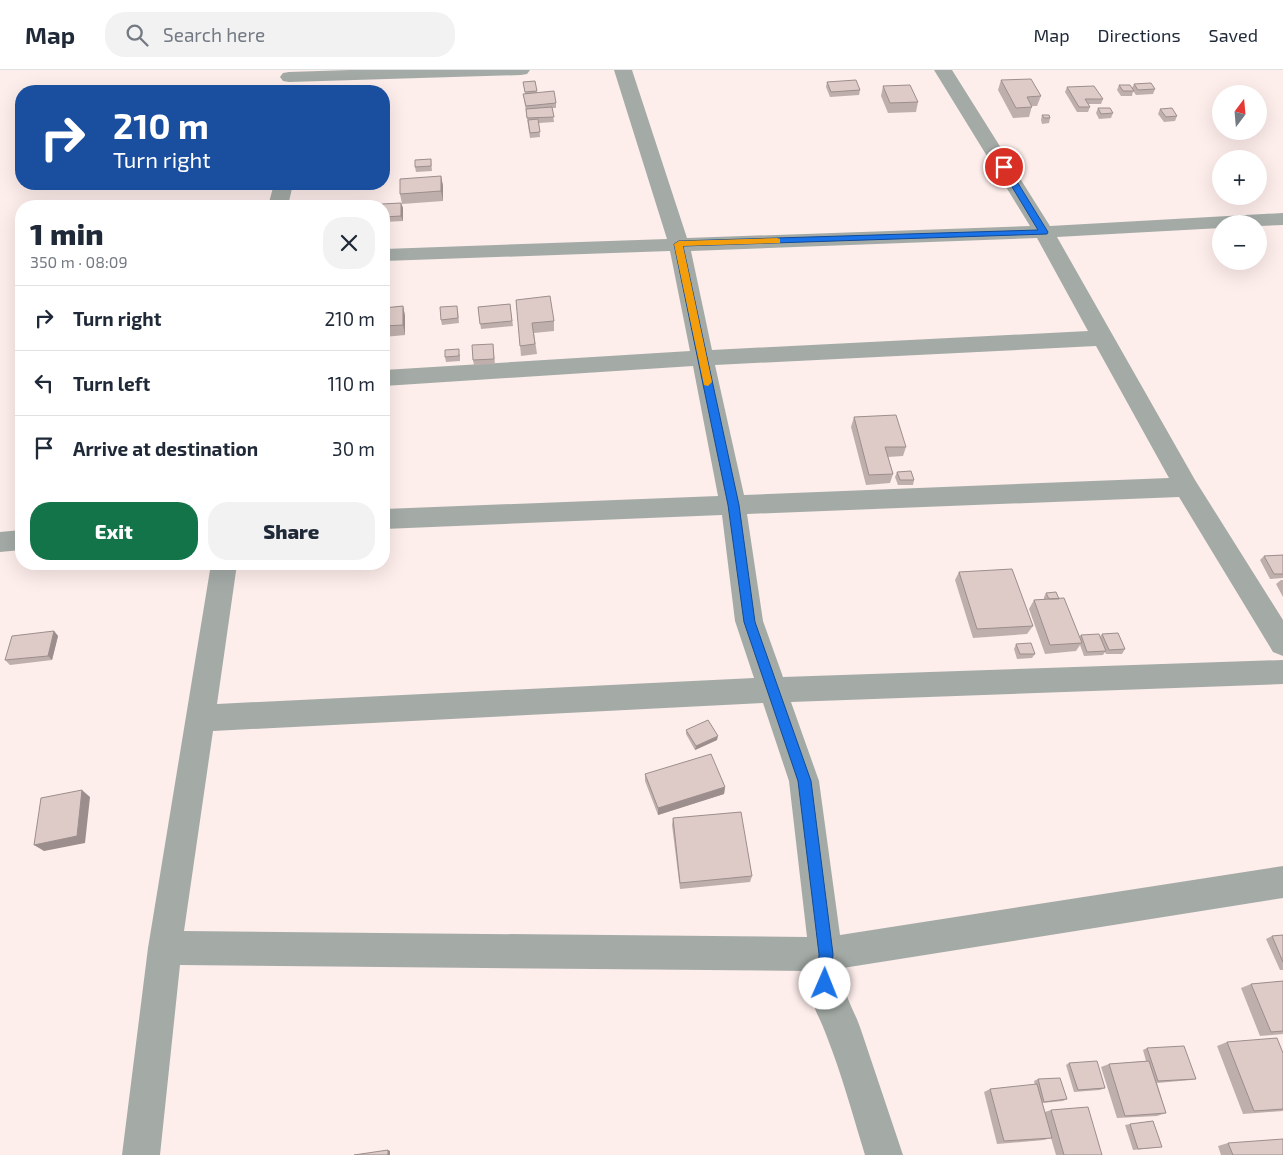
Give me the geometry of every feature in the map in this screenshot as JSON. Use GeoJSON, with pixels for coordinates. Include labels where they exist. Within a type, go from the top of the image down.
{"type":"FeatureCollection","features":[{"type":"Feature","properties":{"kind":"street"},"geometry":{"type":"LineString","coordinates":[[289,79],[522,70]]}},
{"type":"Feature","properties":{"kind":"street"},"geometry":{"type":"LineString","coordinates":[[623,70],[679,244],[733,505],[749,622],[804,781],[826,954],[825,984],[831,1008],[842,1027],[884,1155]]}},
{"type":"Feature","properties":{"kind":"street"},"geometry":{"type":"LineString","coordinates":[[943,70],[1044,232],[1186,487],[1283,644]]}},
{"type":"Feature","properties":{"kind":"street"},"geometry":{"type":"LineString","coordinates":[[390,255],[1044,232],[1283,219]]}},
{"type":"Feature","properties":{"kind":"street"},"geometry":{"type":"LineString","coordinates":[[390,378],[702,358],[1103,338]]}},
{"type":"Feature","properties":{"kind":"street"},"geometry":{"type":"LineString","coordinates":[[390,518],[1186,487]]}},
{"type":"Feature","properties":{"kind":"street"},"geometry":{"type":"LineString","coordinates":[[0,542],[15,541]]}},
{"type":"Feature","properties":{"kind":"street"},"geometry":{"type":"LineString","coordinates":[[141,1155],[165,948],[223,570]]}},
{"type":"Feature","properties":{"kind":"street"},"geometry":{"type":"LineString","coordinates":[[201,718],[773,690],[1283,672]]}},
{"type":"Feature","properties":{"kind":"street"},"geometry":{"type":"LineString","coordinates":[[165,948],[826,954],[1283,882]]}},
{"type":"Feature","properties":{"kind":"building"},"geometry":{"type":"Polygon","coordinates":[[[1031,79],[1041,96],[1027,97],[1032,107],[1016,108],[1001,80],[1031,79]]]}},
{"type":"Feature","properties":{"kind":"building"},"geometry":{"type":"Polygon","coordinates":[[[856,80],[860,90],[831,92],[827,82],[856,80]]]}},
{"type":"Feature","properties":{"kind":"building"},"geometry":{"type":"Polygon","coordinates":[[[535,81],[537,91],[525,92],[523,82],[535,81]]]}},
{"type":"Feature","properties":{"kind":"building"},"geometry":{"type":"Polygon","coordinates":[[[1151,83],[1155,89],[1138,90],[1134,84],[1151,83]]]}},
{"type":"Feature","properties":{"kind":"building"},"geometry":{"type":"Polygon","coordinates":[[[910,85],[918,102],[890,103],[883,86],[910,85]]]}},
{"type":"Feature","properties":{"kind":"building"},"geometry":{"type":"Polygon","coordinates":[[[1119,85],[1130,85],[1134,91],[1123,91],[1119,85]]]}},
{"type":"Feature","properties":{"kind":"building"},"geometry":{"type":"Polygon","coordinates":[[[1094,86],[1103,99],[1085,99],[1090,107],[1079,107],[1067,87],[1094,86]]]}},
{"type":"Feature","properties":{"kind":"building"},"geometry":{"type":"Polygon","coordinates":[[[554,91],[556,103],[526,106],[523,94],[554,91]]]}},
{"type":"Feature","properties":{"kind":"building"},"geometry":{"type":"Polygon","coordinates":[[[552,107],[554,117],[527,118],[526,109],[552,107]]]}},
{"type":"Feature","properties":{"kind":"building"},"geometry":{"type":"Polygon","coordinates":[[[1098,108],[1110,108],[1113,113],[1101,114],[1098,108]]]}},
{"type":"Feature","properties":{"kind":"building"},"geometry":{"type":"Polygon","coordinates":[[[1172,108],[1177,116],[1166,117],[1160,109],[1172,108]]]}},
{"type":"Feature","properties":{"kind":"building"},"geometry":{"type":"Polygon","coordinates":[[[1042,115],[1049,115],[1050,118],[1044,118],[1042,115]]]}},
{"type":"Feature","properties":{"kind":"building"},"geometry":{"type":"Polygon","coordinates":[[[538,119],[540,132],[530,133],[528,120],[538,119]]]}},
{"type":"Feature","properties":{"kind":"building"},"geometry":{"type":"Polygon","coordinates":[[[431,159],[431,166],[415,167],[415,160],[431,159]]]}},
{"type":"Feature","properties":{"kind":"building"},"geometry":{"type":"Polygon","coordinates":[[[441,176],[441,191],[400,194],[400,179],[441,176]]]}},
{"type":"Feature","properties":{"kind":"building"},"geometry":{"type":"Polygon","coordinates":[[[401,203],[401,216],[390,217],[390,204],[401,203]]]}},
{"type":"Feature","properties":{"kind":"building"},"geometry":{"type":"Polygon","coordinates":[[[550,296],[554,321],[532,323],[535,344],[520,346],[516,300],[550,296]]]}},
{"type":"Feature","properties":{"kind":"building"},"geometry":{"type":"Polygon","coordinates":[[[510,304],[512,321],[480,324],[478,307],[510,304]]]}},
{"type":"Feature","properties":{"kind":"building"},"geometry":{"type":"Polygon","coordinates":[[[403,306],[403,325],[390,326],[390,307],[403,306]]]}},
{"type":"Feature","properties":{"kind":"building"},"geometry":{"type":"Polygon","coordinates":[[[457,306],[458,318],[441,320],[440,307],[457,306]]]}},
{"type":"Feature","properties":{"kind":"building"},"geometry":{"type":"Polygon","coordinates":[[[493,344],[494,359],[473,360],[472,345],[493,344]]]}},
{"type":"Feature","properties":{"kind":"building"},"geometry":{"type":"Polygon","coordinates":[[[459,349],[459,356],[445,357],[445,350],[459,349]]]}},
{"type":"Feature","properties":{"kind":"building"},"geometry":{"type":"Polygon","coordinates":[[[896,415],[906,447],[885,447],[893,474],[869,475],[854,417],[896,415]]]}},
{"type":"Feature","properties":{"kind":"building"},"geometry":{"type":"Polygon","coordinates":[[[911,471],[914,480],[900,480],[897,472],[911,471]]]}},
{"type":"Feature","properties":{"kind":"building"},"geometry":{"type":"Polygon","coordinates":[[[1283,555],[1283,574],[1274,574],[1264,556],[1283,555]]]}},
{"type":"Feature","properties":{"kind":"building"},"geometry":{"type":"Polygon","coordinates":[[[1012,569],[1033,626],[977,629],[959,572],[1012,569]]]}},
{"type":"Feature","properties":{"kind":"building"},"geometry":{"type":"Polygon","coordinates":[[[1056,592],[1059,599],[1049,599],[1046,593],[1056,592]]]}},
{"type":"Feature","properties":{"kind":"building"},"geometry":{"type":"Polygon","coordinates":[[[1064,598],[1082,643],[1050,645],[1034,600],[1064,598]]]}},
{"type":"Feature","properties":{"kind":"building"},"geometry":{"type":"Polygon","coordinates":[[[54,631],[48,656],[5,660],[12,636],[54,631]]]}},
{"type":"Feature","properties":{"kind":"building"},"geometry":{"type":"Polygon","coordinates":[[[1118,633],[1125,649],[1109,650],[1102,634],[1118,633]]]}},
{"type":"Feature","properties":{"kind":"building"},"geometry":{"type":"Polygon","coordinates":[[[1099,634],[1106,651],[1087,652],[1081,635],[1099,634]]]}},
{"type":"Feature","properties":{"kind":"building"},"geometry":{"type":"Polygon","coordinates":[[[1031,643],[1035,654],[1020,654],[1016,644],[1031,643]]]}},
{"type":"Feature","properties":{"kind":"building"},"geometry":{"type":"Polygon","coordinates":[[[708,720],[718,736],[696,746],[686,730],[708,720]]]}},
{"type":"Feature","properties":{"kind":"building"},"geometry":{"type":"Polygon","coordinates":[[[711,754],[725,787],[658,808],[645,774],[711,754]]]}},
{"type":"Feature","properties":{"kind":"building"},"geometry":{"type":"Polygon","coordinates":[[[82,790],[77,836],[34,845],[41,798],[82,790]]]}},
{"type":"Feature","properties":{"kind":"building"},"geometry":{"type":"Polygon","coordinates":[[[741,812],[752,876],[680,883],[673,818],[741,812]]]}},
{"type":"Feature","properties":{"kind":"building"},"geometry":{"type":"Polygon","coordinates":[[[1283,935],[1283,962],[1272,936],[1283,935]]]}},
{"type":"Feature","properties":{"kind":"building"},"geometry":{"type":"Polygon","coordinates":[[[1283,981],[1283,1031],[1271,1032],[1251,984],[1283,981]]]}},
{"type":"Feature","properties":{"kind":"building"},"geometry":{"type":"Polygon","coordinates":[[[1277,1038],[1283,1053],[1283,1109],[1254,1111],[1227,1042],[1277,1038]]]}},
{"type":"Feature","properties":{"kind":"building"},"geometry":{"type":"Polygon","coordinates":[[[1184,1046],[1196,1079],[1158,1081],[1147,1048],[1184,1046]]]}},
{"type":"Feature","properties":{"kind":"building"},"geometry":{"type":"Polygon","coordinates":[[[1097,1061],[1105,1088],[1078,1090],[1069,1063],[1097,1061]]]}},
{"type":"Feature","properties":{"kind":"building"},"geometry":{"type":"Polygon","coordinates":[[[1149,1061],[1166,1113],[1125,1116],[1109,1064],[1149,1061]]]}},
{"type":"Feature","properties":{"kind":"building"},"geometry":{"type":"Polygon","coordinates":[[[1060,1078],[1067,1099],[1044,1102],[1038,1079],[1060,1078]]]}},
{"type":"Feature","properties":{"kind":"building"},"geometry":{"type":"Polygon","coordinates":[[[1037,1084],[1052,1138],[1004,1141],[990,1089],[1037,1084]]]}},
{"type":"Feature","properties":{"kind":"building"},"geometry":{"type":"Polygon","coordinates":[[[1088,1107],[1102,1155],[1064,1155],[1051,1110],[1088,1107]]]}},
{"type":"Feature","properties":{"kind":"building"},"geometry":{"type":"Polygon","coordinates":[[[1153,1121],[1162,1147],[1138,1149],[1130,1124],[1153,1121]]]}},
{"type":"Feature","properties":{"kind":"building"},"geometry":{"type":"Polygon","coordinates":[[[1283,1139],[1283,1155],[1233,1155],[1228,1143],[1283,1139]]]}},
{"type":"Feature","properties":{"kind":"building"},"geometry":{"type":"Polygon","coordinates":[[[388,1150],[388,1155],[354,1155],[388,1150]]]}},
{"type":"Feature","properties":{"kind":"slow traffic"},"geometry":{"type":"LineString","coordinates":[[708,382],[679,244],[777,241]]}},
{"type":"Feature","properties":{"kind":"route"},"geometry":{"type":"LineString","coordinates":[[825,984],[826,954],[804,781],[749,622],[733,505],[679,244],[1044,232],[1004,167]]}}]}
